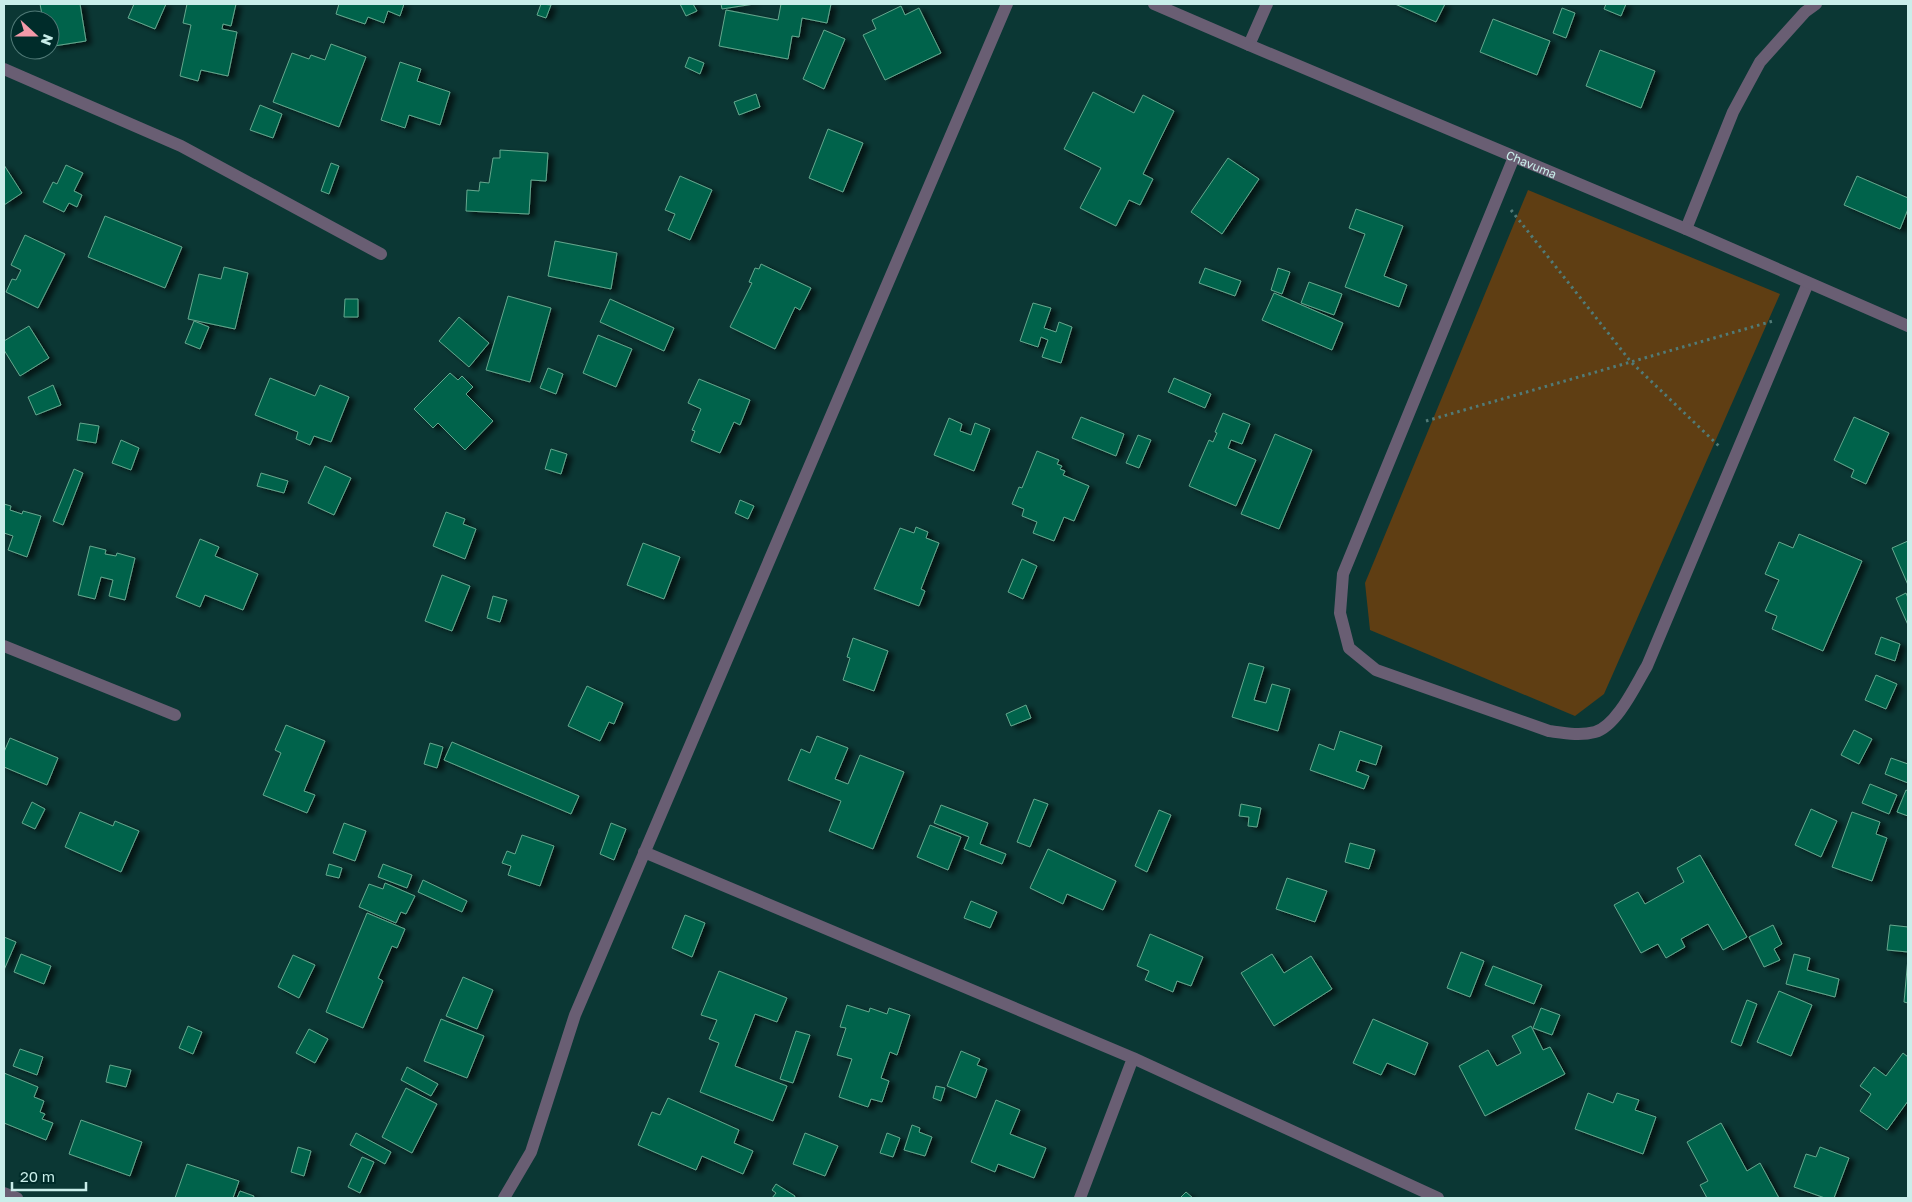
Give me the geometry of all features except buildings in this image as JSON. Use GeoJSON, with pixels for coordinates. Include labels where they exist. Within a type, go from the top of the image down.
{"type":"FeatureCollection","features":[{"type":"Feature","properties":{"kind":"street"},"geometry":{"type":"LineString","coordinates":[[504,1198],[531,1152],[575,1015],[1007,4]]}},
{"type":"Feature","properties":{"kind":"street","name":"Chavuma"},"geometry":{"type":"LineString","coordinates":[[1154,4],[1249,46],[1686,229],[1908,326]]}},
{"type":"Feature","properties":{"kind":"street"},"geometry":{"type":"LineString","coordinates":[[1249,46],[1267,4]]}},
{"type":"Feature","properties":{"kind":"street"},"geometry":{"type":"LineString","coordinates":[[1686,229],[1733,112],[1760,62],[1806,12],[1816,4]]}},
{"type":"Feature","properties":{"kind":"street"},"geometry":{"type":"LineString","coordinates":[[4,69],[181,146],[381,254]]}},
{"type":"Feature","properties":{"kind":"street"},"geometry":{"type":"LineString","coordinates":[[1514,157],[1343,574],[1340,613],[1349,648],[1376,670],[1549,731],[1578,734],[1597,732],[1617,716],[1647,666],[1808,283]]}},
{"type":"Feature","properties":{"kind":"street"},"geometry":{"type":"LineString","coordinates":[[4,646],[175,715]]}},
{"type":"Feature","properties":{"kind":"street"},"geometry":{"type":"LineString","coordinates":[[644,852],[1133,1058],[1438,1198]]}},
{"type":"Feature","properties":{"kind":"street"},"geometry":{"type":"LineString","coordinates":[[1080,1198],[1133,1058]]}},
{"type":"Feature","properties":{"kind":"street"},"geometry":{"type":"LineString","coordinates":[[4,1193],[17,1198]]}},
{"type":"Feature","properties":{"kind":"path"},"geometry":{"type":"LineString","coordinates":[[1499,194],[1631,362],[1733,460]]}},
{"type":"Feature","properties":{"kind":"path"},"geometry":{"type":"LineString","coordinates":[[1404,427],[1795,314]]}},
{"type":"Feature","properties":{"kind":"shaded area"},"geometry":{"type":"Polygon","coordinates":[[[1528,190],[1780,294],[1604,694],[1575,716],[1370,630],[1365,583],[1528,190]]]}}]}
